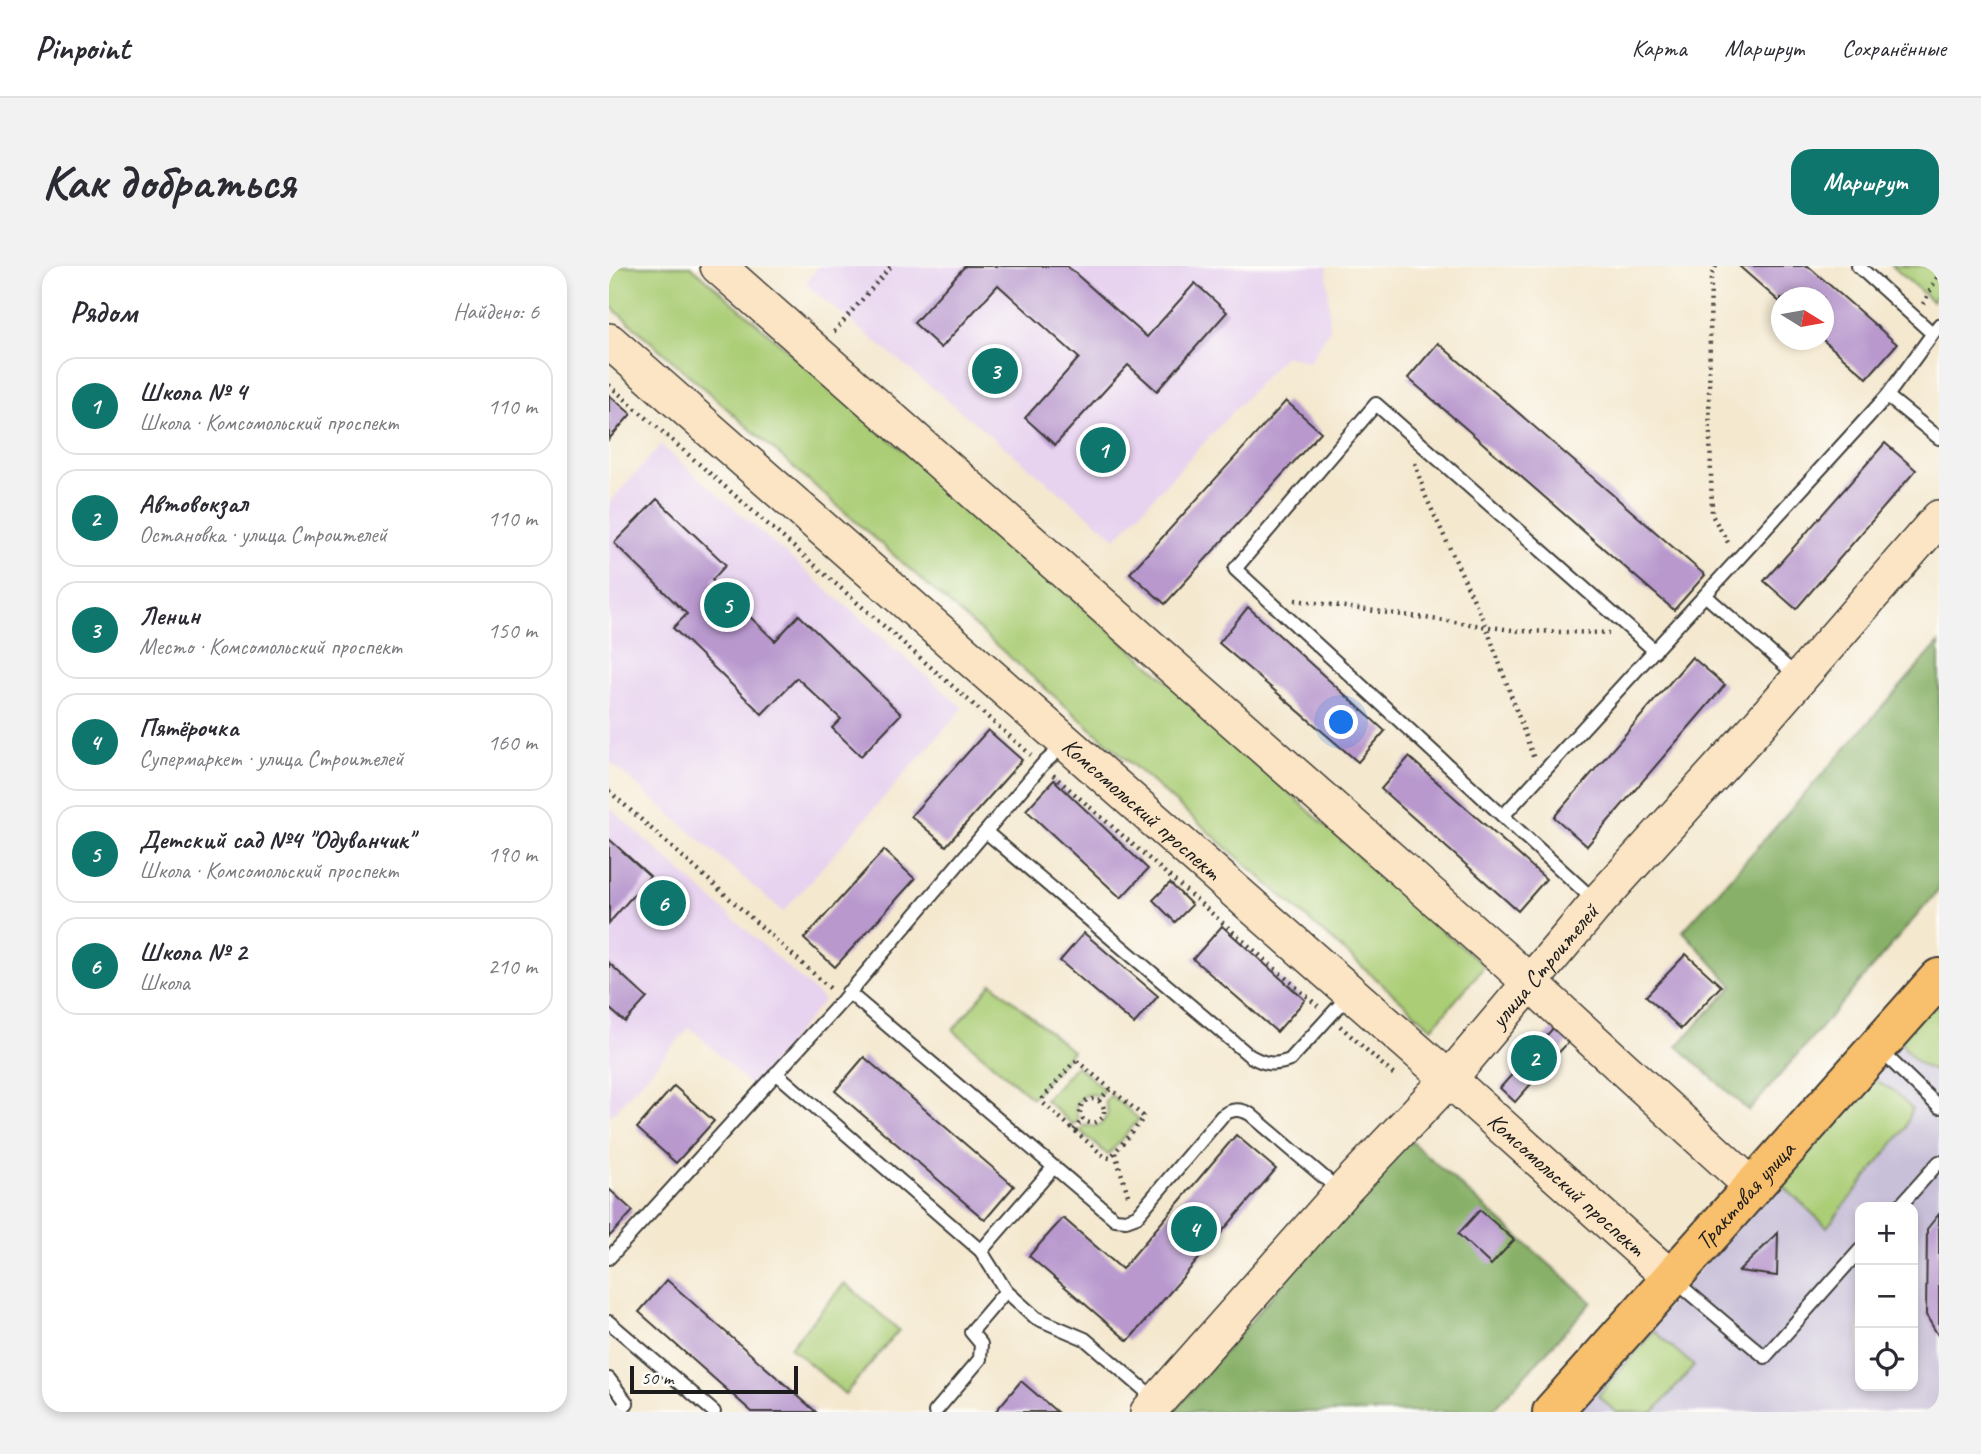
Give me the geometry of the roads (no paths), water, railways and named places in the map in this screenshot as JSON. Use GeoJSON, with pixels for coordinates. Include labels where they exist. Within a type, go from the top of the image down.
{"type":"FeatureCollection","features":[{"type":"Feature","properties":{"kind":"main road"},"geometry":{"type":"LineString","coordinates":[[718,266],[1530,982],[1753,1187]]}},
{"type":"Feature","properties":{"kind":"main road","name":"Комсомольский проспект"},"geometry":{"type":"LineString","coordinates":[[610,345],[1054,754],[1340,1005],[1449,1079],[1671,1278]]}},
{"type":"Feature","properties":{"kind":"main road","name":"улица Строителей"},"geometry":{"type":"LineString","coordinates":[[1153,1407],[1342,1192],[1449,1079],[1597,903],[1939,517]]}},
{"type":"Feature","properties":{"kind":"main road","name":"Трактовая улица"},"geometry":{"type":"LineString","coordinates":[[1552,1412],[1939,978]]}},
{"type":"Feature","properties":{"kind":"lane"},"geometry":{"type":"LineString","coordinates":[[1503,816],[1887,396],[1935,329],[1920,322],[1858,266]]}},
{"type":"Feature","properties":{"kind":"lane"},"geometry":{"type":"LineString","coordinates":[[1887,396],[1939,438]]}},
{"type":"Feature","properties":{"kind":"lane"},"geometry":{"type":"LineString","coordinates":[[1597,903],[1235,569],[1376,404],[1655,651]]}},
{"type":"Feature","properties":{"kind":"lane"},"geometry":{"type":"LineString","coordinates":[[1706,596],[1799,678]]}},
{"type":"Feature","properties":{"kind":"lane"},"geometry":{"type":"LineString","coordinates":[[609,1258],[845,996],[1054,754]]}},
{"type":"Feature","properties":{"kind":"lane"},"geometry":{"type":"LineString","coordinates":[[986,832],[1261,1063],[1280,1064],[1290,1060],[1340,1005]]}},
{"type":"Feature","properties":{"kind":"lane"},"geometry":{"type":"LineString","coordinates":[[845,996],[1111,1217],[1123,1220],[1135,1217],[1222,1116],[1232,1110],[1250,1114],[1342,1192]]}},
{"type":"Feature","properties":{"kind":"lane"},"geometry":{"type":"LineString","coordinates":[[1877,1047],[1939,1107]]}},
{"type":"Feature","properties":{"kind":"lane"},"geometry":{"type":"LineString","coordinates":[[776,1073],[981,1251],[1006,1291],[1042,1321],[1086,1339],[1153,1407]]}},
{"type":"Feature","properties":{"kind":"lane"},"geometry":{"type":"LineString","coordinates":[[1903,1202],[1939,1162]]}},
{"type":"Feature","properties":{"kind":"lane"},"geometry":{"type":"LineString","coordinates":[[981,1251],[1052,1168]]}},
{"type":"Feature","properties":{"kind":"lane"},"geometry":{"type":"LineString","coordinates":[[1671,1278],[1765,1357],[1855,1256]]}},
{"type":"Feature","properties":{"kind":"lane"},"geometry":{"type":"LineString","coordinates":[[935,1412],[981,1359],[981,1344],[971,1332],[1006,1291]]}},
{"type":"Feature","properties":{"kind":"lane"},"geometry":{"type":"LineString","coordinates":[[609,1322],[714,1412]]}},
{"type":"Feature","properties":{"kind":"lane"},"geometry":{"type":"LineString","coordinates":[[609,1379],[627,1403],[618,1412]]}},
{"type":"Feature","properties":{"kind":"place","name":"Ленин"},"geometry":{"type":"Point","coordinates":[995,371]}},
{"type":"Feature","properties":{"kind":"place","name":"Школа № 4"},"geometry":{"type":"Point","coordinates":[1103,450]}},
{"type":"Feature","properties":{"kind":"place","name":"Детский сад №4 \"Одуванчик\""},"geometry":{"type":"Point","coordinates":[727,605]}},
{"type":"Feature","properties":{"kind":"place","name":"Школа № 2"},"geometry":{"type":"Point","coordinates":[663,903]}},
{"type":"Feature","properties":{"kind":"place","name":"Автовокзал"},"geometry":{"type":"Point","coordinates":[1534,1058]}},
{"type":"Feature","properties":{"kind":"place","name":"Пятёрочка"},"geometry":{"type":"Point","coordinates":[1194,1229]}}]}
